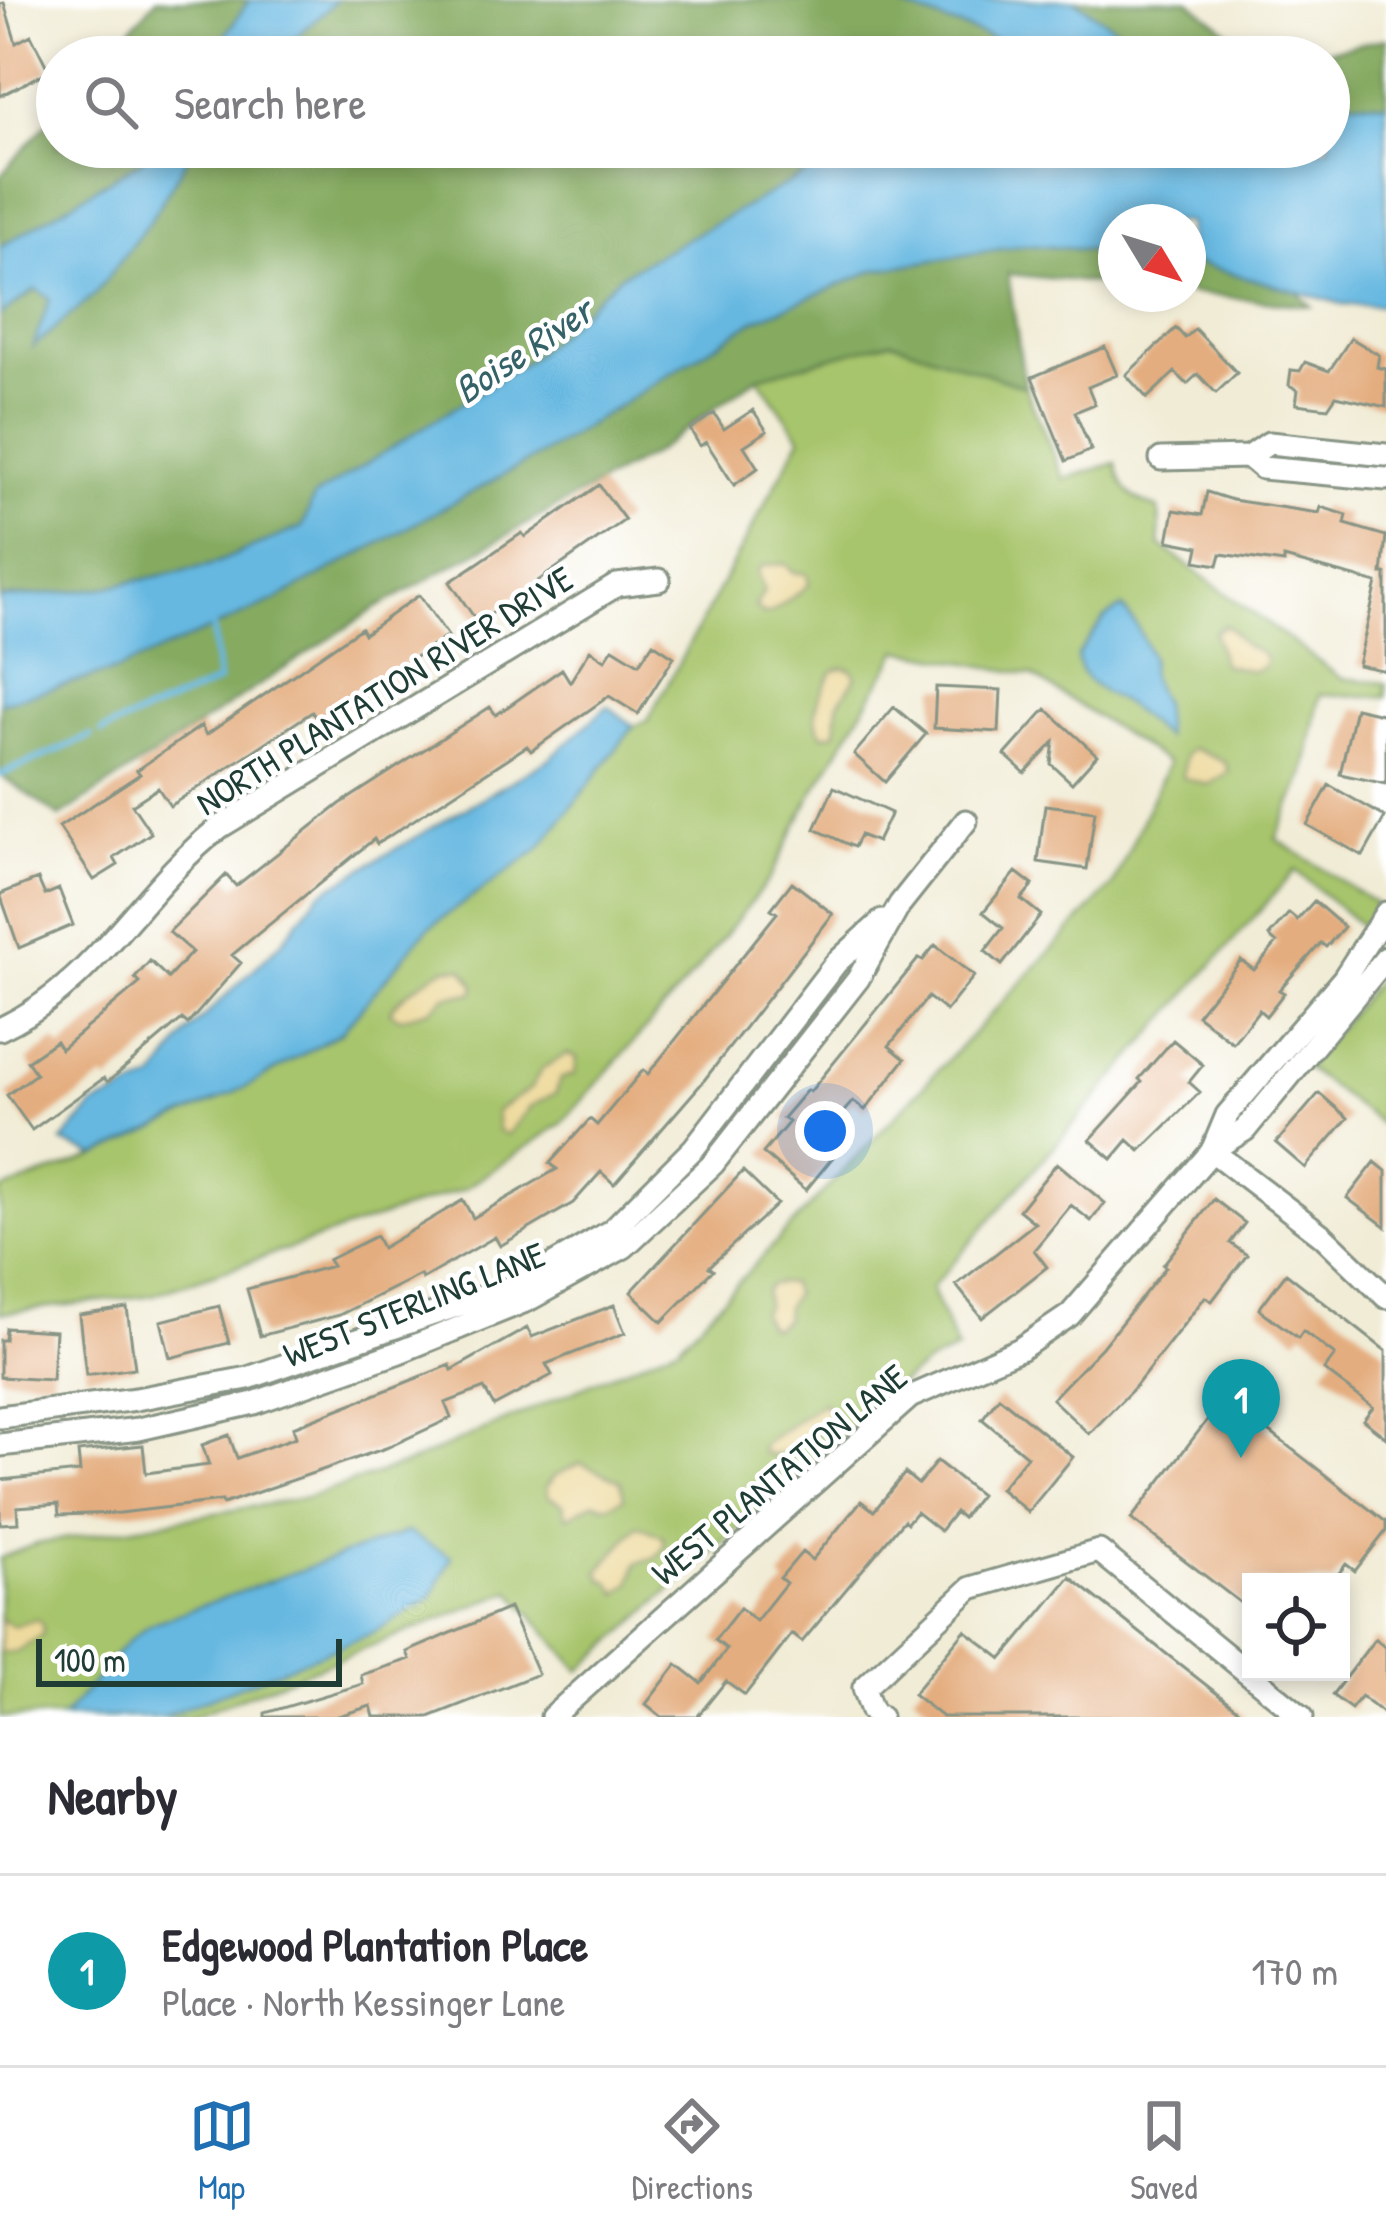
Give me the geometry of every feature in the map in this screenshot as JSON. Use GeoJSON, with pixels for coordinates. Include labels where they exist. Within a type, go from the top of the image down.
{"type":"FeatureCollection","features":[{"type":"Feature","properties":{"kind":"street"},"geometry":{"type":"LineString","coordinates":[[1161,459],[1249,457],[1268,443],[1386,455]]}},
{"type":"Feature","properties":{"kind":"street"},"geometry":{"type":"LineString","coordinates":[[1249,457],[1262,469],[1386,479]]}},
{"type":"Feature","properties":{"kind":"street","name":"NORTH PLANTATION RIVER DRIVE"},"geometry":{"type":"LineString","coordinates":[[0,1029],[47,1002],[84,973],[179,861],[220,827],[616,585],[659,580]]}},
{"type":"Feature","properties":{"kind":"street","name":"WEST STERLING LANE"},"geometry":{"type":"LineString","coordinates":[[0,1445],[139,1429],[254,1403],[528,1300],[624,1247],[712,1164],[857,979],[900,904],[966,821]]}},
{"type":"Feature","properties":{"kind":"street","name":"WEST STERLING LANE"},"geometry":{"type":"LineString","coordinates":[[0,1417],[248,1378],[520,1284],[611,1231],[694,1148],[836,963],[900,904]]}},
{"type":"Feature","properties":{"kind":"street","name":"WEST PLANTATION LANE"},"geometry":{"type":"LineString","coordinates":[[1212,1151],[1227,1115],[1344,978],[1386,914]]}},
{"type":"Feature","properties":{"kind":"street","name":"WEST PLANTATION LANE"},"geometry":{"type":"LineString","coordinates":[[552,1717],[910,1397],[1020,1349],[1070,1315],[1212,1151],[1244,1130],[1386,958]]}},
{"type":"Feature","properties":{"kind":"street"},"geometry":{"type":"LineString","coordinates":[[1212,1151],[1322,1236],[1386,1297]]}},
{"type":"Feature","properties":{"kind":"street"},"geometry":{"type":"LineString","coordinates":[[880,1717],[872,1711],[864,1688],[970,1588],[1099,1551],[1302,1717]]}},
{"type":"Feature","properties":{"kind":"green space"},"geometry":{"type":"Polygon","coordinates":[[[156,0],[249,0],[225,36],[124,36],[156,0]]]}},
{"type":"Feature","properties":{"kind":"green space"},"geometry":{"type":"Polygon","coordinates":[[[337,0],[883,0],[986,36],[297,36],[337,0]]]}},
{"type":"Feature","properties":{"kind":"green space"},"geometry":{"type":"Polygon","coordinates":[[[1074,0],[1188,0],[1235,36],[1128,36],[1074,0]]]}},
{"type":"Feature","properties":{"kind":"green space"},"geometry":{"type":"Polygon","coordinates":[[[1386,38],[1386,104],[1350,101],[1350,46],[1386,38]]]}},
{"type":"Feature","properties":{"kind":"green space"},"geometry":{"type":"Polygon","coordinates":[[[36,136],[36,168],[130,168],[0,247],[0,176],[36,136]]]}},
{"type":"Feature","properties":{"kind":"green space"},"geometry":{"type":"Polygon","coordinates":[[[182,168],[816,168],[621,275],[529,360],[445,416],[302,527],[211,565],[103,588],[0,598],[0,315],[37,289],[50,299],[35,345],[94,294],[150,221],[182,168]]]}},
{"type":"Feature","properties":{"kind":"green space"},"geometry":{"type":"Polygon","coordinates":[[[1025,245],[1098,251],[1098,283],[1008,274],[1025,387],[891,341],[758,377],[654,453],[373,610],[60,817],[0,775],[0,703],[117,670],[274,601],[545,452],[755,320],[875,270],[1025,245]]]}},
{"type":"Feature","properties":{"kind":"green space"},"geometry":{"type":"Polygon","coordinates":[[[953,263],[1025,387],[1064,479],[1116,463],[1130,493],[1159,509],[1160,545],[1341,678],[1386,683],[1386,697],[1320,694],[1305,772],[1276,839],[1376,904],[1362,927],[1295,870],[931,1288],[957,1350],[902,1382],[580,1671],[511,1591],[191,1717],[0,1717],[0,1558],[36,1544],[309,1497],[404,1465],[679,1345],[1113,885],[1168,763],[1032,675],[899,650],[810,798],[770,878],[698,969],[562,1123],[464,1189],[152,1295],[0,1313],[0,1191],[96,1156],[246,1087],[341,1032],[427,929],[538,850],[634,726],[648,720],[801,438],[758,377],[953,263]]]}},
{"type":"Feature","properties":{"kind":"green space"},"geometry":{"type":"Polygon","coordinates":[[[1206,266],[1296,291],[1311,306],[1206,295],[1206,266]]]}},
{"type":"Feature","properties":{"kind":"green space"},"geometry":{"type":"Polygon","coordinates":[[[1386,969],[1386,1128],[1306,1068],[1386,969]]]}},
{"type":"Feature","properties":{"kind":"sand"},"geometry":{"type":"Polygon","coordinates":[[[785,564],[793,572],[807,574],[809,585],[763,614],[755,607],[764,591],[757,572],[763,565],[785,564]]]}},
{"type":"Feature","properties":{"kind":"sand"},"geometry":{"type":"Polygon","coordinates":[[[1224,625],[1264,656],[1262,668],[1252,671],[1222,664],[1215,632],[1224,625]]]}},
{"type":"Feature","properties":{"kind":"sand"},"geometry":{"type":"Polygon","coordinates":[[[843,667],[856,677],[838,704],[836,732],[824,735],[816,720],[817,703],[833,671],[843,667]]]}},
{"type":"Feature","properties":{"kind":"sand"},"geometry":{"type":"Polygon","coordinates":[[[1192,748],[1225,762],[1229,772],[1208,785],[1183,778],[1185,755],[1192,748]]]}},
{"type":"Feature","properties":{"kind":"sand"},"geometry":{"type":"Polygon","coordinates":[[[446,968],[463,968],[475,985],[473,993],[446,996],[430,1010],[400,1018],[390,1012],[406,994],[446,968]]]}},
{"type":"Feature","properties":{"kind":"sand"},"geometry":{"type":"Polygon","coordinates":[[[567,1054],[577,1057],[575,1074],[560,1079],[556,1093],[531,1106],[507,1135],[498,1131],[496,1111],[530,1089],[543,1068],[567,1054]]]}},
{"type":"Feature","properties":{"kind":"sand"},"geometry":{"type":"Polygon","coordinates":[[[779,1283],[790,1284],[794,1295],[785,1319],[774,1328],[761,1313],[765,1292],[779,1283]]]}},
{"type":"Feature","properties":{"kind":"sand"},"geometry":{"type":"Polygon","coordinates":[[[823,1402],[833,1413],[824,1429],[780,1454],[763,1453],[762,1445],[823,1402]]]}},
{"type":"Feature","properties":{"kind":"sand"},"geometry":{"type":"Polygon","coordinates":[[[581,1463],[621,1481],[624,1498],[607,1506],[595,1502],[567,1517],[563,1504],[549,1497],[546,1487],[554,1476],[581,1463]]]}},
{"type":"Feature","properties":{"kind":"sand"},"geometry":{"type":"Polygon","coordinates":[[[638,1525],[663,1537],[665,1545],[656,1557],[637,1563],[631,1583],[618,1594],[599,1571],[638,1525]]]}},
{"type":"Feature","properties":{"kind":"sand"},"geometry":{"type":"Polygon","coordinates":[[[0,1619],[13,1626],[36,1619],[42,1623],[43,1634],[17,1652],[0,1653],[0,1619]]]}},
{"type":"Feature","properties":{"kind":"water"},"geometry":{"type":"Polygon","coordinates":[[[249,0],[337,0],[297,36],[225,36],[249,0]]]}},
{"type":"Feature","properties":{"kind":"water"},"geometry":{"type":"Polygon","coordinates":[[[883,0],[1074,0],[1128,36],[986,36],[883,0]]]}},
{"type":"Feature","properties":{"kind":"water"},"geometry":{"type":"Polygon","coordinates":[[[1350,101],[1386,104],[1386,306],[1342,304],[1206,266],[1206,204],[1098,204],[1098,251],[1025,245],[875,270],[755,320],[545,452],[274,601],[117,670],[0,703],[0,599],[103,588],[211,565],[302,527],[314,497],[529,360],[621,275],[816,168],[1350,168],[1350,101]]]}},
{"type":"Feature","properties":{"kind":"water"},"geometry":{"type":"Polygon","coordinates":[[[130,168],[182,168],[150,221],[95,294],[33,347],[50,299],[36,289],[0,315],[0,247],[130,168]]]}},
{"type":"Feature","properties":{"kind":"water"},"geometry":{"type":"Polygon","coordinates":[[[1122,607],[1151,657],[1150,676],[1162,703],[1165,737],[1090,683],[1079,667],[1077,656],[1104,619],[1122,607]]]}},
{"type":"Feature","properties":{"kind":"water"},"geometry":{"type":"Polygon","coordinates":[[[608,706],[634,726],[538,850],[427,929],[341,1032],[246,1087],[96,1156],[62,1142],[94,1106],[155,1079],[189,1031],[281,943],[319,894],[549,759],[608,706]]]}},
{"type":"Feature","properties":{"kind":"water"},"geometry":{"type":"Polygon","coordinates":[[[407,1532],[452,1557],[431,1598],[373,1633],[162,1717],[62,1717],[126,1643],[153,1623],[407,1532]]]}},
{"type":"Feature","properties":{"kind":"building"},"geometry":{"type":"Polygon","coordinates":[[[4,3],[16,43],[31,35],[36,45],[36,78],[0,96],[0,4],[4,3]]]}},
{"type":"Feature","properties":{"kind":"building"},"geometry":{"type":"Polygon","coordinates":[[[1176,328],[1185,338],[1195,329],[1237,373],[1216,393],[1198,374],[1187,384],[1175,372],[1147,398],[1126,375],[1176,328]]]}},
{"type":"Feature","properties":{"kind":"building"},"geometry":{"type":"Polygon","coordinates":[[[1351,338],[1379,355],[1377,367],[1386,369],[1386,407],[1336,396],[1328,408],[1296,404],[1298,390],[1289,385],[1291,370],[1300,371],[1305,362],[1329,371],[1351,338]]]}},
{"type":"Feature","properties":{"kind":"building"},"geometry":{"type":"Polygon","coordinates":[[[1105,347],[1117,375],[1088,387],[1095,404],[1075,412],[1091,450],[1066,461],[1032,377],[1105,347]]]}},
{"type":"Feature","properties":{"kind":"building"},"geometry":{"type":"Polygon","coordinates":[[[753,410],[767,431],[744,446],[758,468],[734,485],[706,442],[700,446],[690,429],[714,413],[724,429],[753,410]]]}},
{"type":"Feature","properties":{"kind":"building"},"geometry":{"type":"Polygon","coordinates":[[[599,485],[625,520],[478,623],[450,582],[599,485]]]}},
{"type":"Feature","properties":{"kind":"building"},"geometry":{"type":"Polygon","coordinates":[[[1207,492],[1319,513],[1321,507],[1347,515],[1345,524],[1386,536],[1382,574],[1386,574],[1386,671],[1358,665],[1377,583],[1284,558],[1284,563],[1221,554],[1218,565],[1196,561],[1199,547],[1168,541],[1174,510],[1202,515],[1207,492]]]}},
{"type":"Feature","properties":{"kind":"building"},"geometry":{"type":"Polygon","coordinates":[[[419,595],[448,636],[317,720],[312,712],[170,806],[158,788],[132,805],[151,833],[114,858],[118,865],[94,880],[59,827],[140,774],[137,770],[201,726],[206,735],[361,628],[364,634],[419,595]]]}},
{"type":"Feature","properties":{"kind":"building"},"geometry":{"type":"Polygon","coordinates":[[[653,643],[674,657],[638,714],[609,696],[531,751],[527,746],[377,844],[374,839],[232,955],[241,963],[188,1024],[182,1019],[108,1082],[104,1078],[32,1130],[7,1095],[36,1074],[27,1061],[56,1041],[61,1049],[140,983],[135,978],[150,961],[168,978],[192,952],[169,932],[226,875],[236,886],[340,804],[490,707],[496,715],[562,669],[570,682],[590,650],[605,660],[613,648],[639,664],[653,643]]]}},
{"type":"Feature","properties":{"kind":"building"},"geometry":{"type":"Polygon","coordinates":[[[936,687],[1001,690],[999,732],[934,728],[936,687]]]}},
{"type":"Feature","properties":{"kind":"building"},"geometry":{"type":"Polygon","coordinates":[[[894,707],[926,734],[885,782],[854,754],[894,707]]]}},
{"type":"Feature","properties":{"kind":"building"},"geometry":{"type":"Polygon","coordinates":[[[1355,708],[1386,715],[1386,784],[1340,774],[1355,708]]]}},
{"type":"Feature","properties":{"kind":"building"},"geometry":{"type":"Polygon","coordinates":[[[1046,709],[1097,755],[1072,783],[1051,764],[1054,742],[1025,773],[1005,755],[1046,709]]]}},
{"type":"Feature","properties":{"kind":"building"},"geometry":{"type":"Polygon","coordinates":[[[1329,785],[1385,817],[1363,856],[1307,825],[1329,785]]]}},
{"type":"Feature","properties":{"kind":"building"},"geometry":{"type":"Polygon","coordinates":[[[834,787],[891,813],[877,842],[860,835],[854,847],[815,829],[834,787]]]}},
{"type":"Feature","properties":{"kind":"building"},"geometry":{"type":"Polygon","coordinates":[[[1045,805],[1095,811],[1087,869],[1038,862],[1045,805]]]}},
{"type":"Feature","properties":{"kind":"building"},"geometry":{"type":"Polygon","coordinates":[[[1016,872],[1033,885],[1021,899],[1041,915],[1002,965],[985,951],[1003,928],[983,912],[1016,872]]]}},
{"type":"Feature","properties":{"kind":"building"},"geometry":{"type":"Polygon","coordinates":[[[38,879],[45,895],[59,889],[73,925],[19,948],[0,894],[38,879]]]}},
{"type":"Feature","properties":{"kind":"building"},"geometry":{"type":"Polygon","coordinates":[[[792,882],[833,914],[702,1083],[614,1184],[601,1172],[573,1203],[500,1246],[495,1237],[422,1279],[420,1275],[339,1315],[260,1336],[247,1289],[332,1266],[328,1260],[376,1236],[382,1248],[463,1200],[473,1218],[557,1169],[550,1163],[590,1119],[597,1125],[643,1070],[648,1074],[777,913],[771,909],[792,882]]]}},
{"type":"Feature","properties":{"kind":"building"},"geometry":{"type":"Polygon","coordinates":[[[1314,901],[1344,927],[1326,947],[1321,943],[1279,990],[1284,993],[1266,1016],[1259,1010],[1233,1043],[1197,1015],[1241,960],[1254,970],[1277,943],[1269,936],[1289,913],[1297,920],[1314,901]]]}},
{"type":"Feature","properties":{"kind":"building"},"geometry":{"type":"Polygon","coordinates":[[[935,945],[974,976],[946,1011],[928,997],[889,1046],[905,1059],[865,1110],[853,1101],[831,1126],[847,1140],[806,1190],[763,1153],[789,1122],[783,1118],[935,945]]]}},
{"type":"Feature","properties":{"kind":"building"},"geometry":{"type":"Polygon","coordinates":[[[1173,1040],[1203,1065],[1189,1082],[1200,1092],[1140,1151],[1128,1140],[1112,1159],[1090,1140],[1173,1040]]]}},
{"type":"Feature","properties":{"kind":"building"},"geometry":{"type":"Polygon","coordinates":[[[1319,1093],[1348,1118],[1305,1168],[1276,1143],[1319,1093]]]}},
{"type":"Feature","properties":{"kind":"building"},"geometry":{"type":"Polygon","coordinates":[[[1375,1162],[1386,1171],[1386,1227],[1347,1198],[1375,1162]]]}},
{"type":"Feature","properties":{"kind":"building"},"geometry":{"type":"Polygon","coordinates":[[[1057,1163],[1105,1203],[1091,1221],[1071,1205],[1034,1250],[1047,1267],[982,1318],[956,1285],[1035,1223],[1019,1210],[1057,1163]]]}},
{"type":"Feature","properties":{"kind":"building"},"geometry":{"type":"Polygon","coordinates":[[[743,1171],[777,1204],[709,1267],[713,1270],[662,1322],[631,1292],[743,1171]]]}},
{"type":"Feature","properties":{"kind":"building"},"geometry":{"type":"Polygon","coordinates":[[[1214,1199],[1245,1223],[1230,1243],[1247,1255],[1212,1301],[1205,1297],[1135,1387],[1089,1434],[1052,1399],[1102,1347],[1214,1199]]]}},
{"type":"Feature","properties":{"kind":"building"},"geometry":{"type":"Polygon","coordinates":[[[1286,1273],[1386,1351],[1386,1438],[1363,1420],[1373,1407],[1324,1370],[1335,1355],[1303,1331],[1298,1338],[1259,1309],[1286,1273]]]}},
{"type":"Feature","properties":{"kind":"building"},"geometry":{"type":"Polygon","coordinates":[[[614,1305],[625,1333],[546,1364],[552,1375],[494,1406],[484,1388],[445,1403],[451,1418],[386,1448],[223,1504],[59,1515],[58,1504],[17,1507],[18,1523],[0,1524],[0,1480],[80,1472],[78,1452],[143,1445],[146,1473],[209,1465],[202,1445],[229,1435],[237,1458],[296,1437],[293,1427],[450,1365],[452,1370],[527,1328],[532,1337],[614,1305]]]}},
{"type":"Feature","properties":{"kind":"building"},"geometry":{"type":"Polygon","coordinates":[[[219,1306],[229,1343],[170,1358],[161,1321],[219,1306]]]}},
{"type":"Feature","properties":{"kind":"building"},"geometry":{"type":"Polygon","coordinates":[[[127,1308],[135,1368],[86,1375],[79,1315],[127,1308]]]}},
{"type":"Feature","properties":{"kind":"building"},"geometry":{"type":"Polygon","coordinates":[[[6,1328],[55,1331],[52,1380],[0,1377],[0,1340],[5,1340],[6,1328]]]}},
{"type":"Feature","properties":{"kind":"building"},"geometry":{"type":"Polygon","coordinates":[[[999,1397],[1073,1457],[1028,1512],[1000,1489],[1027,1456],[982,1419],[999,1397]]]}},
{"type":"Feature","properties":{"kind":"building"},"geometry":{"type":"Polygon","coordinates":[[[1225,1397],[1386,1522],[1386,1531],[1355,1571],[1346,1564],[1339,1573],[1242,1573],[1242,1604],[1131,1519],[1225,1397]]]}},
{"type":"Feature","properties":{"kind":"building"},"geometry":{"type":"Polygon","coordinates":[[[937,1461],[980,1495],[962,1518],[955,1512],[940,1531],[916,1512],[907,1523],[904,1520],[802,1642],[792,1634],[745,1695],[726,1681],[697,1717],[662,1717],[646,1704],[677,1664],[701,1683],[727,1649],[715,1640],[740,1608],[756,1621],[786,1583],[780,1578],[802,1552],[812,1560],[861,1501],[874,1511],[905,1473],[918,1484],[937,1461]]]}},
{"type":"Feature","properties":{"kind":"building"},"geometry":{"type":"Polygon","coordinates":[[[1070,1577],[1247,1717],[942,1717],[913,1694],[965,1630],[1002,1659],[1070,1577]]]}},
{"type":"Feature","properties":{"kind":"building"},"geometry":{"type":"Polygon","coordinates":[[[509,1608],[538,1674],[429,1717],[374,1717],[371,1706],[335,1717],[265,1717],[265,1713],[363,1684],[361,1675],[410,1659],[407,1652],[509,1608]]]}},
{"type":"Feature","properties":{"kind":"building"},"geometry":{"type":"Polygon","coordinates":[[[1375,1639],[1386,1648],[1386,1716],[1361,1696],[1351,1709],[1332,1695],[1343,1681],[1350,1681],[1350,1672],[1375,1639]]]}},
{"type":"Feature","properties":{"kind":"waterway"},"geometry":{"type":"LineString","coordinates":[[102,732],[218,682],[212,620]]}},
{"type":"Feature","properties":{"kind":"waterway"},"geometry":{"type":"LineString","coordinates":[[0,775],[91,736]]}},
{"type":"Feature","properties":{"kind":"place","name":"Edgewood Plantation Place"},"geometry":{"type":"Point","coordinates":[1241,1458]}},
{"type":"Feature","properties":{"kind":"water label","name":"Boise River"},"geometry":{"type":"Point","coordinates":[523,350]}}]}
